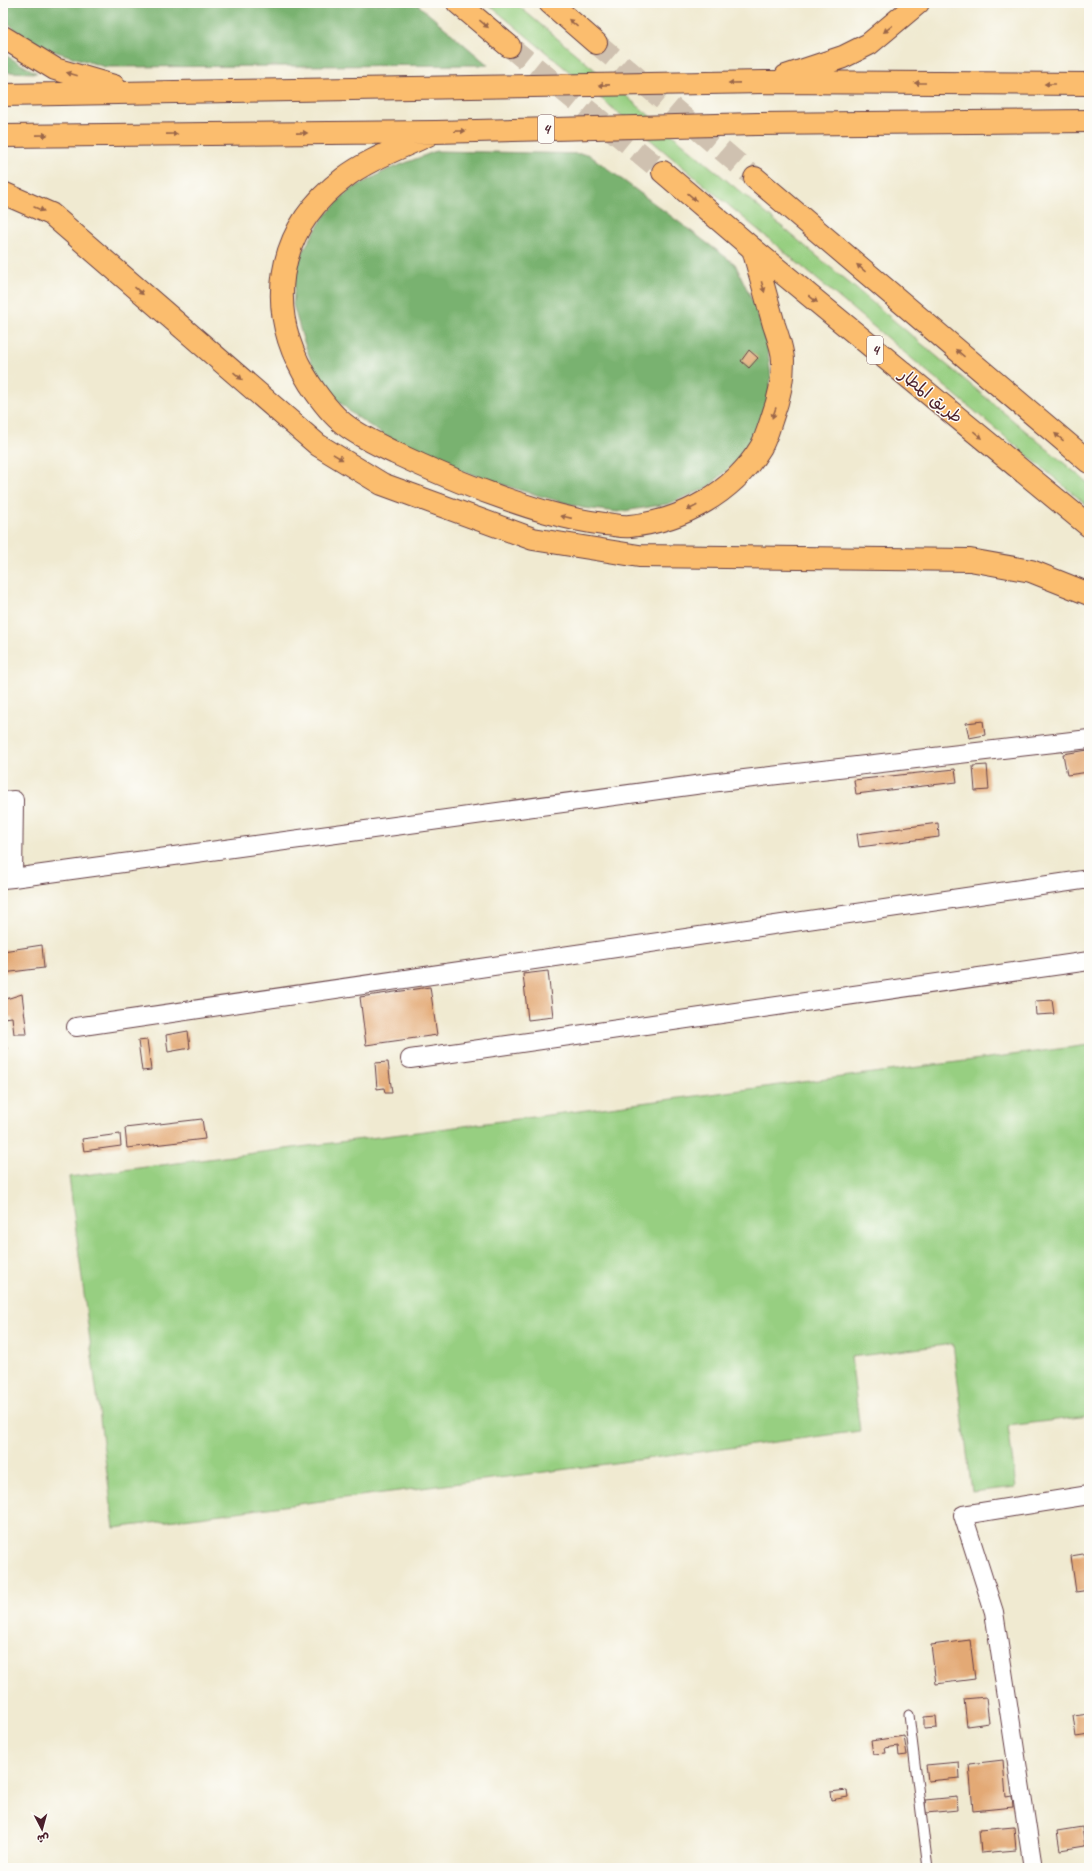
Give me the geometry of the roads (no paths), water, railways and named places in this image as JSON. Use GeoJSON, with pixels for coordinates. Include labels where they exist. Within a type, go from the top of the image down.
{"type":"FeatureCollection","features":[{"type":"Feature","properties":{"kind":"highway"},"geometry":{"type":"LineString","coordinates":[[458,3],[509,46]]}},
{"type":"Feature","properties":{"kind":"highway"},"geometry":{"type":"LineString","coordinates":[[550,3],[596,42]]}},
{"type":"Feature","properties":{"kind":"highway"},"geometry":{"type":"LineString","coordinates":[[765,82],[843,57],[869,44],[918,3]]}},
{"type":"Feature","properties":{"kind":"highway"},"geometry":{"type":"LineString","coordinates":[[3,37],[55,69],[136,92]]}},
{"type":"Feature","properties":{"kind":"highway"},"geometry":{"type":"LineString","coordinates":[[3,95],[765,82],[1089,84]]}},
{"type":"Feature","properties":{"kind":"highway","name":"4"},"geometry":{"type":"LineString","coordinates":[[3,136],[436,132],[749,124],[1086,122]]}},
{"type":"Feature","properties":{"kind":"highway"},"geometry":{"type":"LineString","coordinates":[[436,132],[382,157],[345,177],[324,196],[305,218],[295,237],[286,260],[281,290],[283,319],[292,349],[302,372],[322,403],[344,424],[367,440],[446,478],[536,510],[583,521],[628,526],[657,521],[684,513],[708,500],[728,485],[749,465],[762,445],[780,396],[783,359],[752,249]]}},
{"type":"Feature","properties":{"kind":"highway","name":"طريق المطار"},"geometry":{"type":"LineString","coordinates":[[663,172],[752,249],[1089,526]]}},
{"type":"Feature","properties":{"kind":"highway"},"geometry":{"type":"LineString","coordinates":[[755,178],[1089,462]]}},
{"type":"Feature","properties":{"kind":"highway"},"geometry":{"type":"LineString","coordinates":[[3,193],[51,214],[318,445],[382,484],[533,539],[639,556],[970,560],[1031,571],[1089,594]]}},
{"type":"Feature","properties":{"kind":"street"},"geometry":{"type":"LineString","coordinates":[[3,801],[14,800],[8,879],[710,783],[1089,738]]}},
{"type":"Feature","properties":{"kind":"street"},"geometry":{"type":"LineString","coordinates":[[76,1027],[1089,879]]}},
{"type":"Feature","properties":{"kind":"street"},"geometry":{"type":"LineString","coordinates":[[410,1059],[1089,962]]}},
{"type":"Feature","properties":{"kind":"street"},"geometry":{"type":"LineString","coordinates":[[1032,1868],[994,1612],[964,1515],[1089,1495]]}},
{"type":"Feature","properties":{"kind":"lane"},"geometry":{"type":"LineString","coordinates":[[909,1715],[928,1868]]}},
{"type":"Feature","properties":{"kind":"tunnel"},"geometry":{"type":"LineString","coordinates":[[596,43],[755,178]]}},
{"type":"Feature","properties":{"kind":"tunnel"},"geometry":{"type":"LineString","coordinates":[[509,46],[663,172]]}}]}
